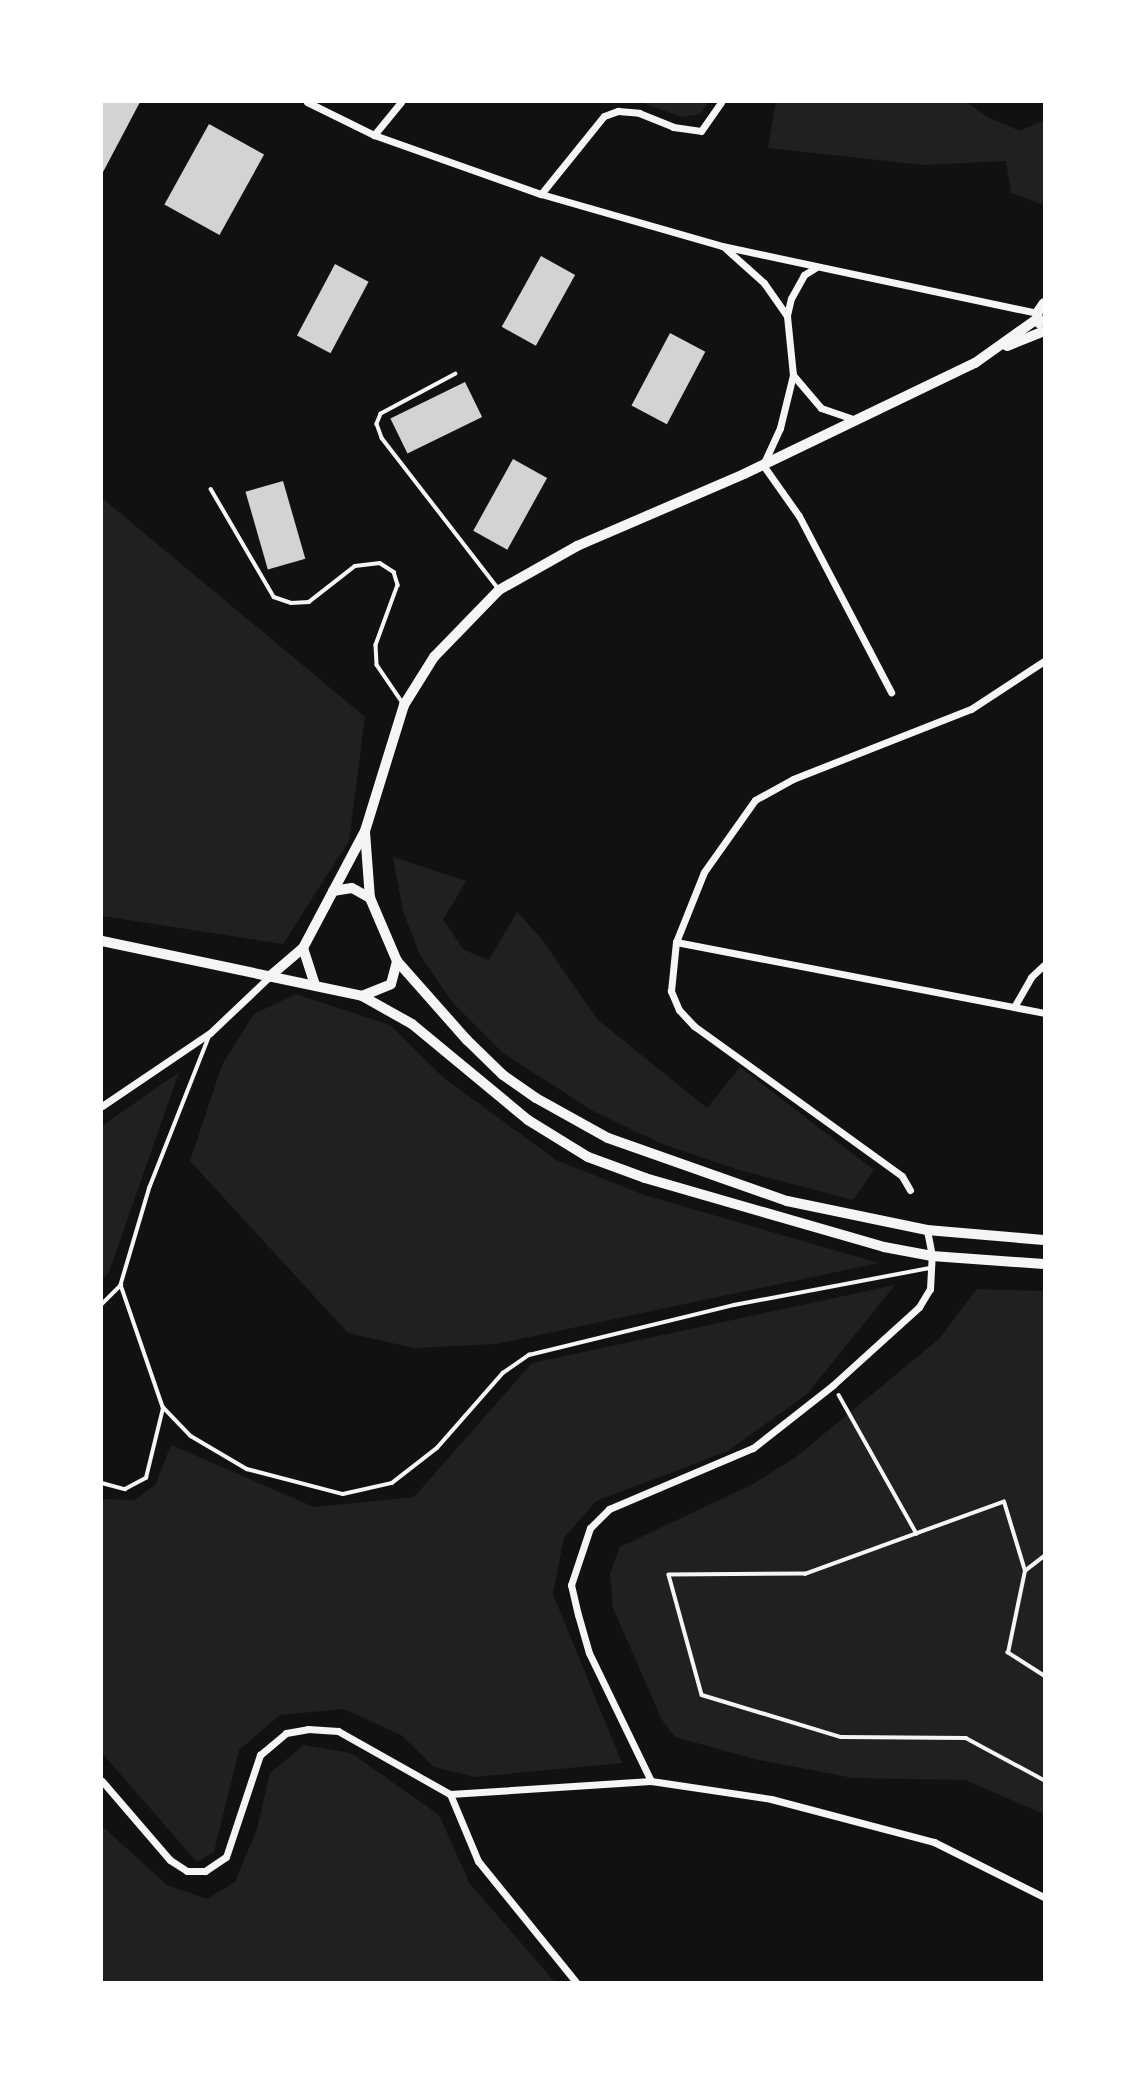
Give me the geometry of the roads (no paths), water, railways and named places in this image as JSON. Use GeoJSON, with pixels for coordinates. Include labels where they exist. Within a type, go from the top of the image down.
{"type":"FeatureCollection","features":[{"type":"Feature","properties":{"kind":"main road"},"geometry":{"type":"LineString","coordinates":[[269,977],[303,947],[365,831],[404,705],[433,657],[499,590],[577,546],[763,465],[991,353],[1045,331],[1040,312],[991,353]]}},
{"type":"Feature","properties":{"kind":"main road"},"geometry":{"type":"LineString","coordinates":[[365,831],[370,898],[397,961],[438,1011],[503,1075],[608,1138],[787,1202],[927,1230],[1045,1240]]}},
{"type":"Feature","properties":{"kind":"main road"},"geometry":{"type":"LineString","coordinates":[[332,891],[352,888],[370,898]]}},
{"type":"Feature","properties":{"kind":"main road"},"geometry":{"type":"LineString","coordinates":[[102,941],[269,977],[314,982],[362,996],[412,1024],[528,1120],[589,1157],[761,1214],[931,1262],[1045,1264]]}},
{"type":"Feature","properties":{"kind":"main road"},"geometry":{"type":"LineString","coordinates":[[303,947],[314,982]]}},
{"type":"Feature","properties":{"kind":"main road"},"geometry":{"type":"LineString","coordinates":[[362,996],[380,992],[391,984],[397,961]]}},
{"type":"Feature","properties":{"kind":"street"},"geometry":{"type":"LineString","coordinates":[[307,102],[374,135],[541,194],[722,246],[816,268],[1040,312]]}},
{"type":"Feature","properties":{"kind":"street"},"geometry":{"type":"LineString","coordinates":[[374,135],[401,102]]}},
{"type":"Feature","properties":{"kind":"street"},"geometry":{"type":"LineString","coordinates":[[541,194],[604,116],[618,111],[639,113],[673,127],[701,131],[721,102]]}},
{"type":"Feature","properties":{"kind":"street"},"geometry":{"type":"LineString","coordinates":[[722,246],[764,283],[788,316]]}},
{"type":"Feature","properties":{"kind":"street"},"geometry":{"type":"LineString","coordinates":[[816,268],[797,285],[788,316],[793,375],[780,428],[763,465],[799,516],[891,692]]}},
{"type":"Feature","properties":{"kind":"street"},"geometry":{"type":"LineString","coordinates":[[793,375],[821,408],[857,420]]}},
{"type":"Feature","properties":{"kind":"street"},"geometry":{"type":"LineString","coordinates":[[910,1190],[902,1176],[694,1026],[679,1010],[671,991],[676,943],[704,872],[755,800],[793,779],[971,709],[1045,661]]}},
{"type":"Feature","properties":{"kind":"street"},"geometry":{"type":"LineString","coordinates":[[676,943],[1045,1013]]}},
{"type":"Feature","properties":{"kind":"street"},"geometry":{"type":"LineString","coordinates":[[1014,1007],[1031,977],[1045,965]]}},
{"type":"Feature","properties":{"kind":"street"},"geometry":{"type":"LineString","coordinates":[[102,1105],[210,1033],[269,977]]}},
{"type":"Feature","properties":{"kind":"street"},"geometry":{"type":"LineString","coordinates":[[651,1781],[589,1653],[571,1585],[578,1553],[590,1528],[609,1509],[753,1448],[833,1385],[919,1307],[930,1289],[931,1262],[927,1230]]}},
{"type":"Feature","properties":{"kind":"street"},"geometry":{"type":"LineString","coordinates":[[102,1780],[170,1860],[187,1871],[205,1871],[226,1857],[260,1755],[286,1733],[338,1731],[450,1794],[651,1781],[771,1799],[934,1842],[1045,1897]]}},
{"type":"Feature","properties":{"kind":"street"},"geometry":{"type":"LineString","coordinates":[[450,1794],[478,1861],[576,1983]]}},
{"type":"Feature","properties":{"kind":"lane"},"geometry":{"type":"LineString","coordinates":[[456,374],[381,414],[377,424],[382,438],[499,590]]}},
{"type":"Feature","properties":{"kind":"lane"},"geometry":{"type":"LineString","coordinates":[[211,489],[274,597],[291,603],[309,602],[355,566],[380,563],[394,572],[398,585],[376,645],[377,665],[404,705]]}},
{"type":"Feature","properties":{"kind":"lane"},"geometry":{"type":"LineString","coordinates":[[102,1304],[121,1285],[150,1187],[210,1033]]}},
{"type":"Feature","properties":{"kind":"lane"},"geometry":{"type":"LineString","coordinates":[[121,1285],[163,1407],[191,1436],[247,1469],[343,1494],[392,1483],[437,1448],[503,1373],[529,1355],[734,1305],[931,1262]]}},
{"type":"Feature","properties":{"kind":"lane"},"geometry":{"type":"LineString","coordinates":[[102,1483],[125,1489],[146,1478],[163,1407]]}}]}
